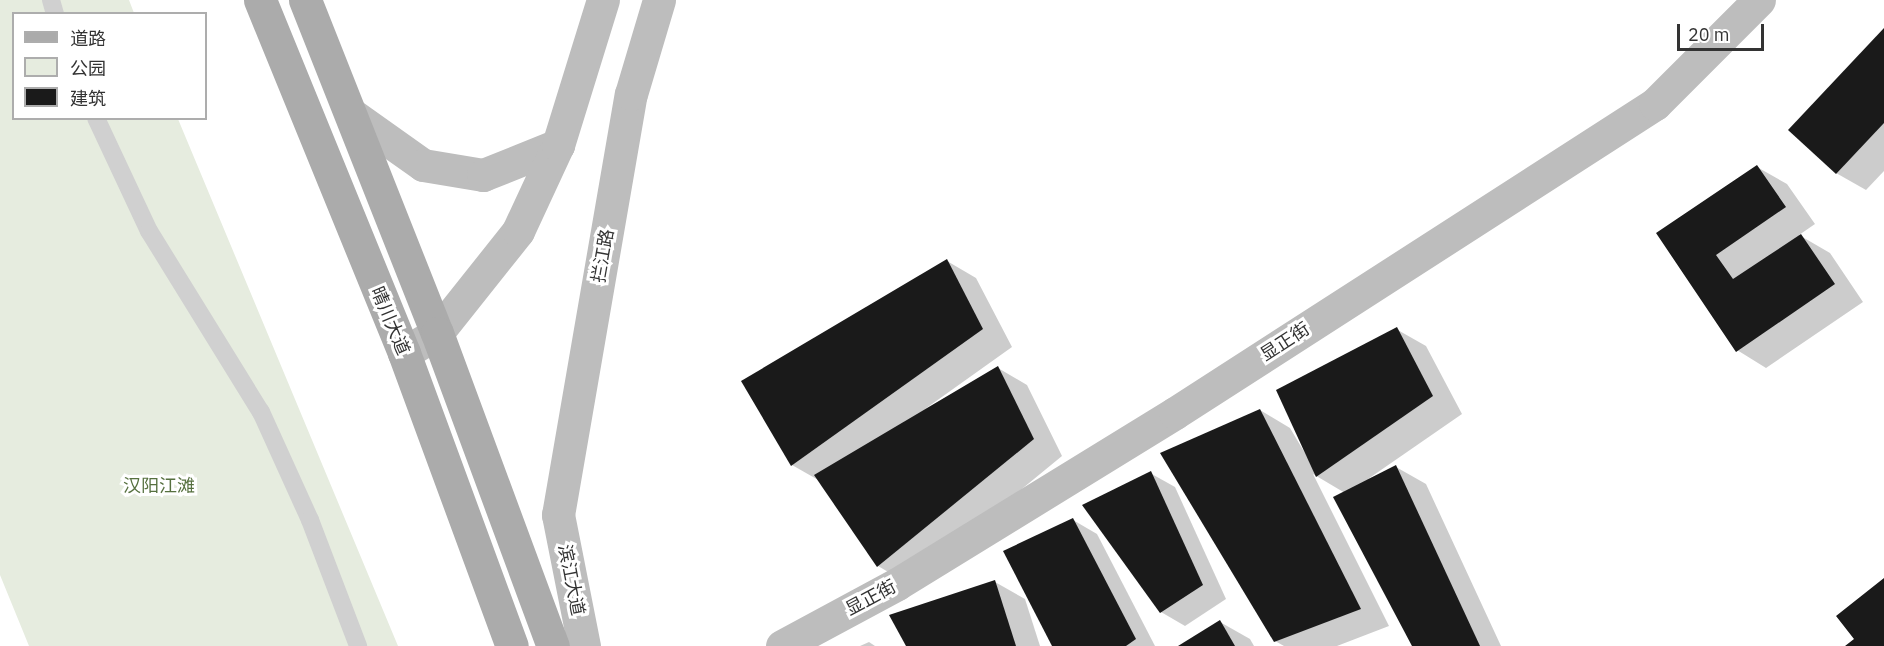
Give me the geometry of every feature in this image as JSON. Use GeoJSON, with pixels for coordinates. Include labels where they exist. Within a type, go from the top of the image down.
{"type":"FeatureCollection","features":[{"type":"Feature","properties":{"kind":"main road","name":"晴川大道"},"geometry":{"type":"LineString","coordinates":[[260,0],[404,353],[512,646]]}},
{"type":"Feature","properties":{"kind":"main road"},"geometry":{"type":"LineString","coordinates":[[305,0],[406,252],[553,646]]}},
{"type":"Feature","properties":{"kind":"main road"},"geometry":{"type":"LineString","coordinates":[[404,353],[437,333],[518,231],[558,145],[603,0]]}},
{"type":"Feature","properties":{"kind":"main road","name":"拦江路"},"geometry":{"type":"LineString","coordinates":[[558,515],[631,94],[659,0]]}},
{"type":"Feature","properties":{"kind":"main road","name":"显正街"},"geometry":{"type":"LineString","coordinates":[[782,646],[897,584],[1175,413],[1655,104],[1759,0]]}},
{"type":"Feature","properties":{"kind":"main road"},"geometry":{"type":"LineString","coordinates":[[351,114],[423,165],[483,176],[558,145]]}},
{"type":"Feature","properties":{"kind":"main road","name":"滨江大道"},"geometry":{"type":"LineString","coordinates":[[558,515],[584,646]]}},
{"type":"Feature","properties":{"kind":"lane"},"geometry":{"type":"LineString","coordinates":[[97,120],[149,231],[261,412],[310,520],[358,646]]}},
{"type":"Feature","properties":{"kind":"green space","name":"汉阳江滩"},"geometry":{"type":"Polygon","coordinates":[[[0,0],[129,0],[134,12],[12,12],[12,120],[178,120],[398,646],[29,646],[0,575],[0,0]]]}},
{"type":"Feature","properties":{"kind":"building"},"geometry":{"type":"Polygon","coordinates":[[[1884,28],[1884,123],[1836,174],[1788,130],[1884,28]]]}},
{"type":"Feature","properties":{"kind":"building"},"geometry":{"type":"Polygon","coordinates":[[[1757,165],[1786,207],[1716,255],[1733,279],[1801,234],[1835,284],[1736,352],[1656,233],[1757,165]]]}},
{"type":"Feature","properties":{"kind":"building"},"geometry":{"type":"Polygon","coordinates":[[[947,259],[983,329],[791,466],[741,381],[947,259]]]}},
{"type":"Feature","properties":{"kind":"building"},"geometry":{"type":"Polygon","coordinates":[[[1397,327],[1433,396],[1316,477],[1276,390],[1397,327]]]}},
{"type":"Feature","properties":{"kind":"building"},"geometry":{"type":"Polygon","coordinates":[[[998,366],[1034,439],[877,567],[814,475],[998,366]]]}},
{"type":"Feature","properties":{"kind":"building"},"geometry":{"type":"Polygon","coordinates":[[[1260,409],[1361,609],[1274,642],[1160,453],[1260,409]]]}},
{"type":"Feature","properties":{"kind":"building"},"geometry":{"type":"Polygon","coordinates":[[[1396,465],[1480,646],[1412,646],[1333,497],[1396,465]]]}},
{"type":"Feature","properties":{"kind":"building"},"geometry":{"type":"Polygon","coordinates":[[[1151,471],[1203,585],[1160,613],[1082,505],[1151,471]]]}},
{"type":"Feature","properties":{"kind":"building"},"geometry":{"type":"Polygon","coordinates":[[[1073,518],[1136,639],[1126,646],[1052,646],[1003,551],[1073,518]]]}},
{"type":"Feature","properties":{"kind":"building"},"geometry":{"type":"Polygon","coordinates":[[[1884,578],[1884,646],[1845,646],[1854,639],[1836,616],[1884,578]]]}},
{"type":"Feature","properties":{"kind":"building"},"geometry":{"type":"Polygon","coordinates":[[[995,580],[1016,646],[906,646],[889,615],[995,580]]]}},
{"type":"Feature","properties":{"kind":"building"},"geometry":{"type":"Polygon","coordinates":[[[1220,620],[1235,646],[1178,646],[1220,620]]]}}]}
